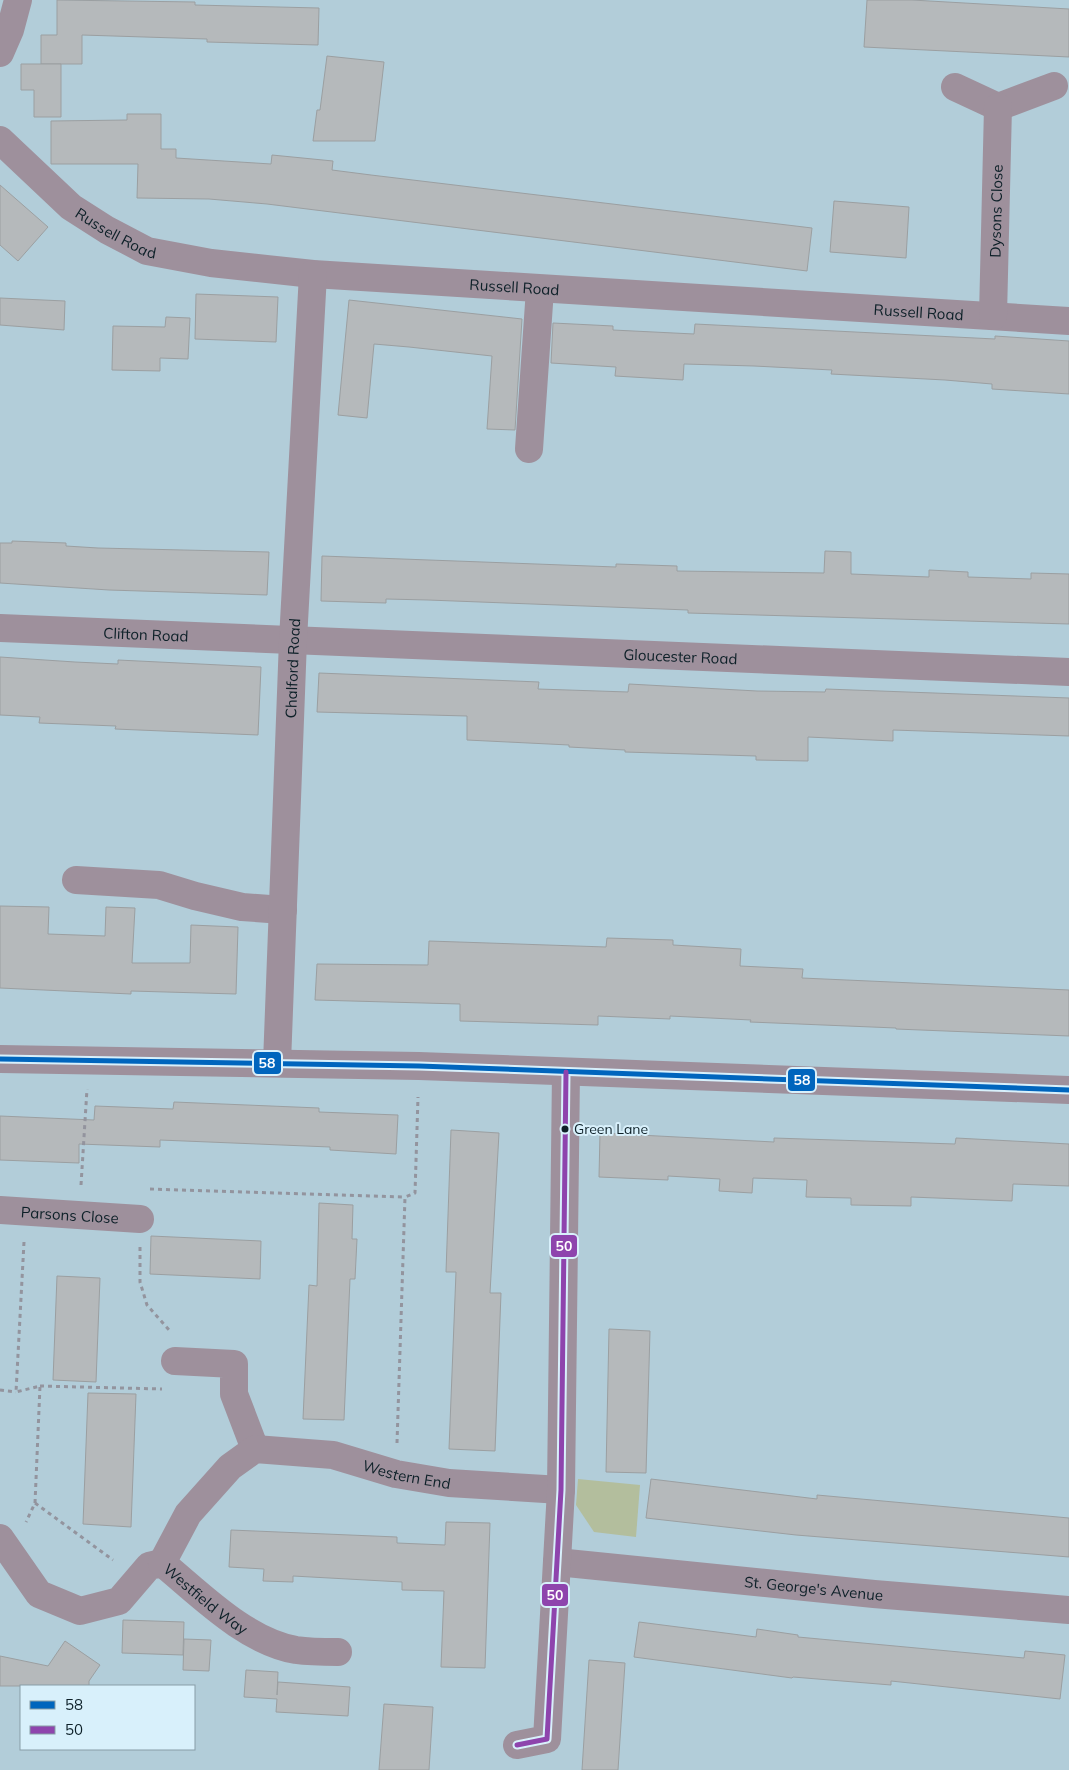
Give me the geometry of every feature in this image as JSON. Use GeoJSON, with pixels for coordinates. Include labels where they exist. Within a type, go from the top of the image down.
{"type":"FeatureCollection","features":[{"type":"Feature","properties":{"kind":"street"},"geometry":{"type":"LineString","coordinates":[[0,53],[10,30],[18,0]]}},
{"type":"Feature","properties":{"kind":"street"},"geometry":{"type":"LineString","coordinates":[[955,87],[998,107],[1054,86]]}},
{"type":"Feature","properties":{"kind":"street","name":"Dysons Close"},"geometry":{"type":"LineString","coordinates":[[993,316],[998,107]]}},
{"type":"Feature","properties":{"kind":"street","name":"Russell Road"},"geometry":{"type":"LineString","coordinates":[[0,140],[71,207],[107,230],[147,251],[211,263],[313,274],[1069,321]]}},
{"type":"Feature","properties":{"kind":"street","name":"Chalford Road"},"geometry":{"type":"LineString","coordinates":[[277,1064],[293,640],[313,274]]}},
{"type":"Feature","properties":{"kind":"street"},"geometry":{"type":"LineString","coordinates":[[529,449],[540,289]]}},
{"type":"Feature","properties":{"kind":"street","name":"Clifton Road"},"geometry":{"type":"LineString","coordinates":[[0,628],[293,640]]}},
{"type":"Feature","properties":{"kind":"street","name":"Gloucester Road"},"geometry":{"type":"LineString","coordinates":[[293,640],[1069,672]]}},
{"type":"Feature","properties":{"kind":"street"},"geometry":{"type":"LineString","coordinates":[[76,880],[159,885],[242,907],[283,910]]}},
{"type":"Feature","properties":{"kind":"street"},"geometry":{"type":"LineString","coordinates":[[0,1059],[419,1066],[1069,1090]]}},
{"type":"Feature","properties":{"kind":"street"},"geometry":{"type":"LineString","coordinates":[[517,1745],[547,1739],[561,1490],[566,1072]]}},
{"type":"Feature","properties":{"kind":"street","name":"Parsons Close"},"geometry":{"type":"LineString","coordinates":[[13,1211],[140,1219]]}},
{"type":"Feature","properties":{"kind":"street"},"geometry":{"type":"LineString","coordinates":[[162,1563],[188,1514],[230,1466],[255,1449],[234,1394],[234,1364],[176,1361]]}},
{"type":"Feature","properties":{"kind":"street","name":"Western End"},"geometry":{"type":"LineString","coordinates":[[255,1449],[333,1455],[396,1474],[449,1483],[561,1490]]}},
{"type":"Feature","properties":{"kind":"street","name":"Westfield Way"},"geometry":{"type":"LineString","coordinates":[[0,1538],[39,1594],[80,1611],[119,1601],[149,1566],[162,1563],[216,1609],[260,1637],[295,1650],[338,1652]]}},
{"type":"Feature","properties":{"kind":"street","name":"St. George's Avenue"},"geometry":{"type":"LineString","coordinates":[[557,1562],[874,1594],[1069,1610]]}},
{"type":"Feature","properties":{"kind":"path"},"geometry":{"type":"LineString","coordinates":[[88,1061],[81,1187],[90,1188]]}},
{"type":"Feature","properties":{"kind":"path"},"geometry":{"type":"LineString","coordinates":[[142,1189],[404,1197],[415,1193],[419,1066]]}},
{"type":"Feature","properties":{"kind":"path"},"geometry":{"type":"LineString","coordinates":[[396,1474],[404,1197]]}},
{"type":"Feature","properties":{"kind":"path"},"geometry":{"type":"LineString","coordinates":[[13,1211],[16,1392]]}},
{"type":"Feature","properties":{"kind":"path"},"geometry":{"type":"LineString","coordinates":[[140,1219],[140,1282],[147,1305],[170,1329],[176,1361]]}},
{"type":"Feature","properties":{"kind":"path"},"geometry":{"type":"LineString","coordinates":[[40,1386],[35,1503],[139,1578]]}},
{"type":"Feature","properties":{"kind":"path"},"geometry":{"type":"LineString","coordinates":[[0,1390],[16,1392],[40,1386],[165,1390]]}},
{"type":"Feature","properties":{"kind":"green space"},"geometry":{"type":"Polygon","coordinates":[[[578,1479],[640,1485],[636,1537],[594,1532],[576,1505],[578,1479]]]}},
{"type":"Feature","properties":{"kind":"building"},"geometry":{"type":"Polygon","coordinates":[[[57,0],[195,2],[195,5],[319,8],[318,45],[207,42],[207,39],[82,35],[82,64],[41,64],[41,35],[57,35],[57,0]]]}},
{"type":"Feature","properties":{"kind":"building"},"geometry":{"type":"Polygon","coordinates":[[[867,0],[912,0],[1069,9],[1069,57],[864,47],[867,0]]]}},
{"type":"Feature","properties":{"kind":"building"},"geometry":{"type":"Polygon","coordinates":[[[327,56],[384,62],[375,141],[313,141],[317,110],[320,110],[327,56]]]}},
{"type":"Feature","properties":{"kind":"building"},"geometry":{"type":"Polygon","coordinates":[[[21,64],[61,64],[61,117],[34,117],[34,90],[21,90],[21,64]]]}},
{"type":"Feature","properties":{"kind":"building"},"geometry":{"type":"Polygon","coordinates":[[[127,114],[161,114],[161,149],[176,149],[176,158],[271,164],[272,155],[333,161],[332,170],[812,228],[807,271],[267,204],[209,199],[137,198],[138,164],[51,164],[51,121],[127,120],[127,114]]]}},
{"type":"Feature","properties":{"kind":"building"},"geometry":{"type":"Polygon","coordinates":[[[0,185],[48,227],[18,261],[0,245],[0,185]]]}},
{"type":"Feature","properties":{"kind":"building"},"geometry":{"type":"Polygon","coordinates":[[[834,201],[909,207],[906,258],[830,252],[834,201]]]}},
{"type":"Feature","properties":{"kind":"building"},"geometry":{"type":"Polygon","coordinates":[[[196,294],[278,297],[276,342],[195,339],[196,294]]]}},
{"type":"Feature","properties":{"kind":"building"},"geometry":{"type":"Polygon","coordinates":[[[0,298],[65,301],[64,330],[0,325],[0,298]]]}},
{"type":"Feature","properties":{"kind":"building"},"geometry":{"type":"Polygon","coordinates":[[[349,300],[522,319],[515,430],[487,429],[492,356],[374,344],[367,418],[338,415],[349,300]]]}},
{"type":"Feature","properties":{"kind":"building"},"geometry":{"type":"Polygon","coordinates":[[[166,317],[190,318],[188,359],[160,358],[160,371],[112,370],[113,326],[165,327],[166,317]]]}},
{"type":"Feature","properties":{"kind":"building"},"geometry":{"type":"Polygon","coordinates":[[[553,323],[613,326],[613,330],[694,334],[695,324],[995,339],[995,336],[1069,341],[1069,394],[992,389],[992,384],[831,374],[832,370],[754,366],[684,364],[683,380],[615,376],[616,367],[551,363],[553,323]]]}},
{"type":"Feature","properties":{"kind":"building"},"geometry":{"type":"Polygon","coordinates":[[[12,541],[66,543],[66,546],[98,548],[269,552],[267,595],[109,590],[0,583],[0,543],[12,543],[12,541]]]}},
{"type":"Feature","properties":{"kind":"building"},"geometry":{"type":"Polygon","coordinates":[[[825,551],[851,552],[851,574],[929,577],[929,570],[968,572],[968,577],[1031,579],[1031,573],[1069,574],[1069,624],[688,613],[688,610],[428,600],[386,599],[386,603],[321,601],[322,556],[616,567],[616,564],[677,566],[677,571],[824,573],[825,551]]]}},
{"type":"Feature","properties":{"kind":"building"},"geometry":{"type":"Polygon","coordinates":[[[0,657],[118,664],[118,660],[261,667],[258,735],[115,729],[116,726],[39,723],[40,717],[0,715],[0,657]]]}},
{"type":"Feature","properties":{"kind":"building"},"geometry":{"type":"Polygon","coordinates":[[[319,673],[539,682],[538,689],[628,692],[629,684],[757,691],[825,692],[826,689],[1069,698],[1069,736],[893,730],[893,741],[808,737],[808,761],[756,760],[756,756],[625,752],[625,750],[569,747],[569,745],[467,740],[467,716],[317,712],[319,673]]]}},
{"type":"Feature","properties":{"kind":"building"},"geometry":{"type":"Polygon","coordinates":[[[0,906],[49,907],[48,934],[105,936],[106,907],[135,908],[132,963],[190,963],[191,925],[238,927],[236,994],[131,991],[131,994],[0,988],[0,906]]]}},
{"type":"Feature","properties":{"kind":"building"},"geometry":{"type":"Polygon","coordinates":[[[607,938],[673,940],[673,945],[741,949],[740,966],[803,969],[802,978],[1069,990],[1069,1036],[750,1022],[751,1020],[670,1016],[670,1019],[598,1016],[598,1025],[460,1021],[460,1004],[315,1000],[317,964],[428,965],[429,941],[606,947],[607,938]]]}},
{"type":"Feature","properties":{"kind":"building"},"geometry":{"type":"Polygon","coordinates":[[[174,1102],[319,1108],[319,1112],[398,1115],[396,1154],[330,1150],[330,1147],[160,1140],[160,1147],[79,1144],[79,1163],[0,1160],[0,1116],[94,1120],[95,1106],[173,1109],[174,1102]]]}},
{"type":"Feature","properties":{"kind":"building"},"geometry":{"type":"Polygon","coordinates":[[[451,1130],[499,1133],[490,1293],[501,1293],[495,1451],[449,1449],[456,1272],[446,1272],[451,1130]]]}},
{"type":"Feature","properties":{"kind":"building"},"geometry":{"type":"Polygon","coordinates":[[[600,1133],[774,1142],[774,1138],[955,1144],[956,1138],[1069,1144],[1069,1186],[1013,1184],[1012,1201],[911,1197],[911,1206],[851,1205],[851,1198],[806,1197],[807,1180],[753,1178],[752,1193],[719,1191],[720,1179],[668,1176],[668,1180],[599,1177],[600,1133]]]}},
{"type":"Feature","properties":{"kind":"building"},"geometry":{"type":"Polygon","coordinates":[[[319,1203],[353,1205],[352,1239],[357,1239],[355,1279],[350,1279],[344,1420],[303,1419],[309,1285],[317,1286],[319,1203]]]}},
{"type":"Feature","properties":{"kind":"building"},"geometry":{"type":"Polygon","coordinates":[[[151,1236],[261,1241],[260,1279],[150,1274],[151,1236]]]}},
{"type":"Feature","properties":{"kind":"building"},"geometry":{"type":"Polygon","coordinates":[[[57,1276],[100,1278],[96,1382],[53,1380],[57,1276]]]}},
{"type":"Feature","properties":{"kind":"building"},"geometry":{"type":"Polygon","coordinates":[[[609,1329],[650,1331],[646,1473],[606,1472],[609,1329]]]}},
{"type":"Feature","properties":{"kind":"building"},"geometry":{"type":"Polygon","coordinates":[[[88,1393],[136,1394],[131,1527],[83,1524],[88,1393]]]}},
{"type":"Feature","properties":{"kind":"building"},"geometry":{"type":"Polygon","coordinates":[[[651,1479],[817,1499],[817,1495],[1069,1518],[1069,1557],[796,1535],[646,1518],[651,1479]]]}},
{"type":"Feature","properties":{"kind":"building"},"geometry":{"type":"Polygon","coordinates":[[[446,1522],[490,1523],[485,1668],[441,1667],[444,1591],[402,1590],[402,1582],[293,1576],[293,1582],[263,1581],[264,1569],[229,1567],[231,1530],[397,1537],[397,1543],[445,1545],[446,1522]]]}},
{"type":"Feature","properties":{"kind":"building"},"geometry":{"type":"Polygon","coordinates":[[[123,1620],[184,1622],[183,1655],[122,1653],[123,1620]]]}},
{"type":"Feature","properties":{"kind":"building"},"geometry":{"type":"Polygon","coordinates":[[[639,1622],[756,1637],[757,1629],[798,1635],[798,1637],[1024,1658],[1025,1651],[1065,1655],[1060,1699],[891,1681],[891,1685],[792,1678],[634,1657],[639,1622]]]}},
{"type":"Feature","properties":{"kind":"building"},"geometry":{"type":"Polygon","coordinates":[[[184,1639],[211,1640],[209,1671],[183,1670],[184,1639]]]}},
{"type":"Feature","properties":{"kind":"building"},"geometry":{"type":"Polygon","coordinates":[[[65,1641],[100,1665],[89,1681],[89,1685],[0,1686],[0,1656],[48,1666],[65,1641]]]}},
{"type":"Feature","properties":{"kind":"building"},"geometry":{"type":"Polygon","coordinates":[[[589,1660],[625,1663],[618,1770],[582,1770],[589,1660]]]}},
{"type":"Feature","properties":{"kind":"building"},"geometry":{"type":"Polygon","coordinates":[[[246,1670],[278,1672],[277,1695],[278,1682],[350,1687],[348,1716],[276,1712],[277,1699],[244,1697],[246,1670]]]}},
{"type":"Feature","properties":{"kind":"building"},"geometry":{"type":"Polygon","coordinates":[[[384,1704],[433,1707],[429,1770],[379,1770],[384,1704]]]}},
{"type":"Feature","properties":{"kind":"transit line","name":"58"},"geometry":{"type":"LineString","coordinates":[[0,1059],[419,1066],[1069,1090]]}},
{"type":"Feature","properties":{"kind":"transit line","name":"50"},"geometry":{"type":"LineString","coordinates":[[517,1745],[547,1739],[561,1490],[566,1072]]}},
{"type":"Feature","properties":{"kind":"place","name":"Green Lane"},"geometry":{"type":"Point","coordinates":[565,1129]}}]}
